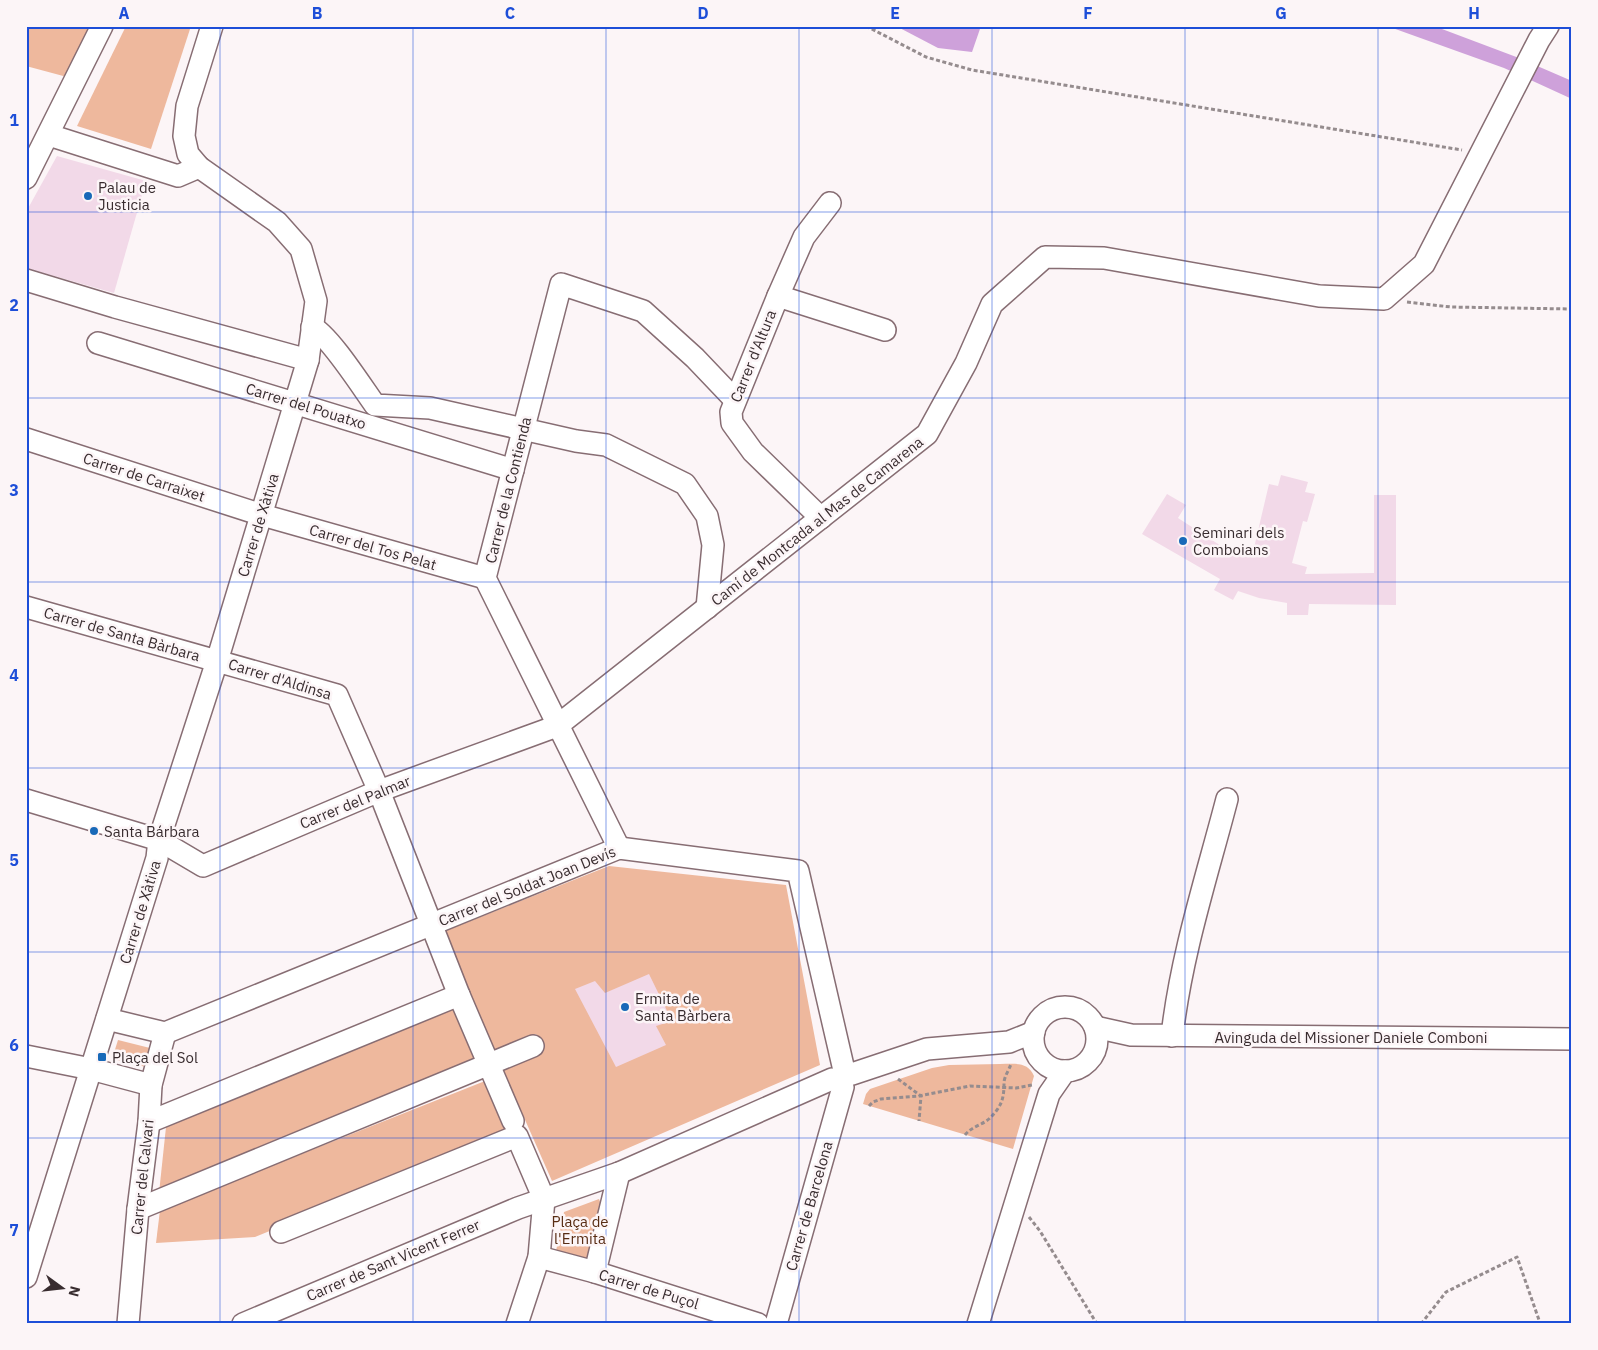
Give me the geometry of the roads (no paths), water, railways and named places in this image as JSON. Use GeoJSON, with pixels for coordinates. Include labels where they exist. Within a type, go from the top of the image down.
{"type":"FeatureCollection","features":[{"type":"Feature","properties":{"kind":"street"},"geometry":{"type":"LineString","coordinates":[[26,178],[102,26]]}},
{"type":"Feature","properties":{"kind":"street"},"geometry":{"type":"LineString","coordinates":[[49,135],[178,176],[198,167],[188,154],[184,136],[187,106],[212,26]]}},
{"type":"Feature","properties":{"kind":"street","name":"Camí de Montcada al Mas de Camarena"},"geometry":{"type":"LineString","coordinates":[[557,726],[927,434],[966,363],[992,304],[1045,257],[1104,258],[1319,296],[1384,299],[1424,264],[1539,40],[1548,26]]}},
{"type":"Feature","properties":{"kind":"street","name":"Carrer de Xàtiva"},"geometry":{"type":"LineString","coordinates":[[26,1277],[32,1233],[107,1019],[157,858],[159,840],[218,660],[308,360],[316,301],[301,249],[277,222],[198,167]]}},
{"type":"Feature","properties":{"kind":"street","name":"Carrer d'Altura"},"geometry":{"type":"LineString","coordinates":[[821,518],[753,452],[732,423],[731,412],[804,237],[830,203]]}},
{"type":"Feature","properties":{"kind":"street"},"geometry":{"type":"LineString","coordinates":[[26,280],[115,307],[308,360]]}},
{"type":"Feature","properties":{"kind":"street","name":"Carrer de la Contienda"},"geometry":{"type":"LineString","coordinates":[[619,848],[485,578],[561,284],[643,311],[695,358],[735,400]]}},
{"type":"Feature","properties":{"kind":"street"},"geometry":{"type":"LineString","coordinates":[[778,296],[885,330]]}},
{"type":"Feature","properties":{"kind":"street"},"geometry":{"type":"LineString","coordinates":[[312,327],[318,330],[328,341],[376,405],[430,408],[524,430],[606,445],[685,484],[707,516],[713,545],[707,608]]}},
{"type":"Feature","properties":{"kind":"street","name":"Carrer del Pouatxo"},"geometry":{"type":"LineString","coordinates":[[98,343],[513,470]]}},
{"type":"Feature","properties":{"kind":"street","name":"Carrer de Carraixet"},"geometry":{"type":"LineString","coordinates":[[26,438],[262,515]]}},
{"type":"Feature","properties":{"kind":"street","name":"Carrer del Tos Pelat"},"geometry":{"type":"LineString","coordinates":[[262,515],[485,578]]}},
{"type":"Feature","properties":{"kind":"street","name":"Carrer de Santa Bàrbara"},"geometry":{"type":"LineString","coordinates":[[26,607],[218,660]]}},
{"type":"Feature","properties":{"kind":"street","name":"Carrer d'Aldinsa"},"geometry":{"type":"LineString","coordinates":[[218,660],[337,695],[379,791],[459,994],[513,1122]]}},
{"type":"Feature","properties":{"kind":"street","name":"Carrer del Palmar"},"geometry":{"type":"LineString","coordinates":[[159,840],[203,866],[379,791],[557,726]]}},
{"type":"Feature","properties":{"kind":"street"},"geometry":{"type":"LineString","coordinates":[[1172,1036],[1176,1002],[1198,909],[1228,799]]}},
{"type":"Feature","properties":{"kind":"street"},"geometry":{"type":"LineString","coordinates":[[26,800],[159,840]]}},
{"type":"Feature","properties":{"kind":"street","name":"Carrer del Soldat Joan Devís"},"geometry":{"type":"LineString","coordinates":[[165,1033],[619,848],[798,872],[842,1077]]}},
{"type":"Feature","properties":{"kind":"street"},"geometry":{"type":"LineString","coordinates":[[149,1122],[459,994]]}},
{"type":"Feature","properties":{"kind":"street"},"geometry":{"type":"LineString","coordinates":[[544,1199],[619,1173],[842,1077],[927,1049],[1009,1042],[1045,1055],[1075,1069],[1092,1057],[1097,1037],[1095,1027],[1090,1018],[1082,1011],[1073,1007],[1052,1009],[1037,1023],[1045,1055],[1040,1090],[1020,1190],[978,1324]]}},
{"type":"Feature","properties":{"kind":"street"},"geometry":{"type":"LineString","coordinates":[[107,1019],[165,1033]]}},
{"type":"Feature","properties":{"kind":"street","name":"Avinguda del Missioner Daniele Comboni"},"geometry":{"type":"LineString","coordinates":[[1095,1027],[1131,1035],[1572,1039]]}},
{"type":"Feature","properties":{"kind":"street","name":"Carrer del Calvari"},"geometry":{"type":"LineString","coordinates":[[128,1324],[138,1209],[149,1122],[151,1085],[165,1033]]}},
{"type":"Feature","properties":{"kind":"street","name":"Avinguda del Missioner Daniele Comboni"},"geometry":{"type":"LineString","coordinates":[[1092,1057],[1107,1044],[1131,1035]]}},
{"type":"Feature","properties":{"kind":"street"},"geometry":{"type":"LineString","coordinates":[[138,1209],[533,1046]]}},
{"type":"Feature","properties":{"kind":"street"},"geometry":{"type":"LineString","coordinates":[[26,1056],[91,1069],[151,1085]]}},
{"type":"Feature","properties":{"kind":"street","name":"Carrer de Barcelona"},"geometry":{"type":"LineString","coordinates":[[776,1324],[842,1077]]}},
{"type":"Feature","properties":{"kind":"street"},"geometry":{"type":"LineString","coordinates":[[281,1232],[517,1136],[544,1199],[539,1257],[517,1324]]}},
{"type":"Feature","properties":{"kind":"street"},"geometry":{"type":"LineString","coordinates":[[595,1272],[619,1173]]}},
{"type":"Feature","properties":{"kind":"street","name":"Carrer de Sant Vicent Ferrer"},"geometry":{"type":"LineString","coordinates":[[243,1324],[518,1208],[544,1199]]}},
{"type":"Feature","properties":{"kind":"street","name":"Carrer de Puçol"},"geometry":{"type":"LineString","coordinates":[[539,1257],[595,1272],[758,1324]]}},
{"type":"Feature","properties":{"kind":"place","name":"Palau de Justicia"},"geometry":{"type":"Point","coordinates":[88,196]}},
{"type":"Feature","properties":{"kind":"place","name":"Seminari dels Comboians"},"geometry":{"type":"Point","coordinates":[1183,541]}},
{"type":"Feature","properties":{"kind":"place","name":"Santa Bárbara"},"geometry":{"type":"Point","coordinates":[94,831]}},
{"type":"Feature","properties":{"kind":"place","name":"Ermita de Santa Bàrbera"},"geometry":{"type":"Point","coordinates":[625,1007]}},
{"type":"Feature","properties":{"kind":"place","name":"Plaça del Sol"},"geometry":{"type":"Point","coordinates":[102,1057]}},
{"type":"Feature","properties":{"kind":"park label","name":"Plaça de l'Ermita"},"geometry":{"type":"Point","coordinates":[580,1230]}}]}
